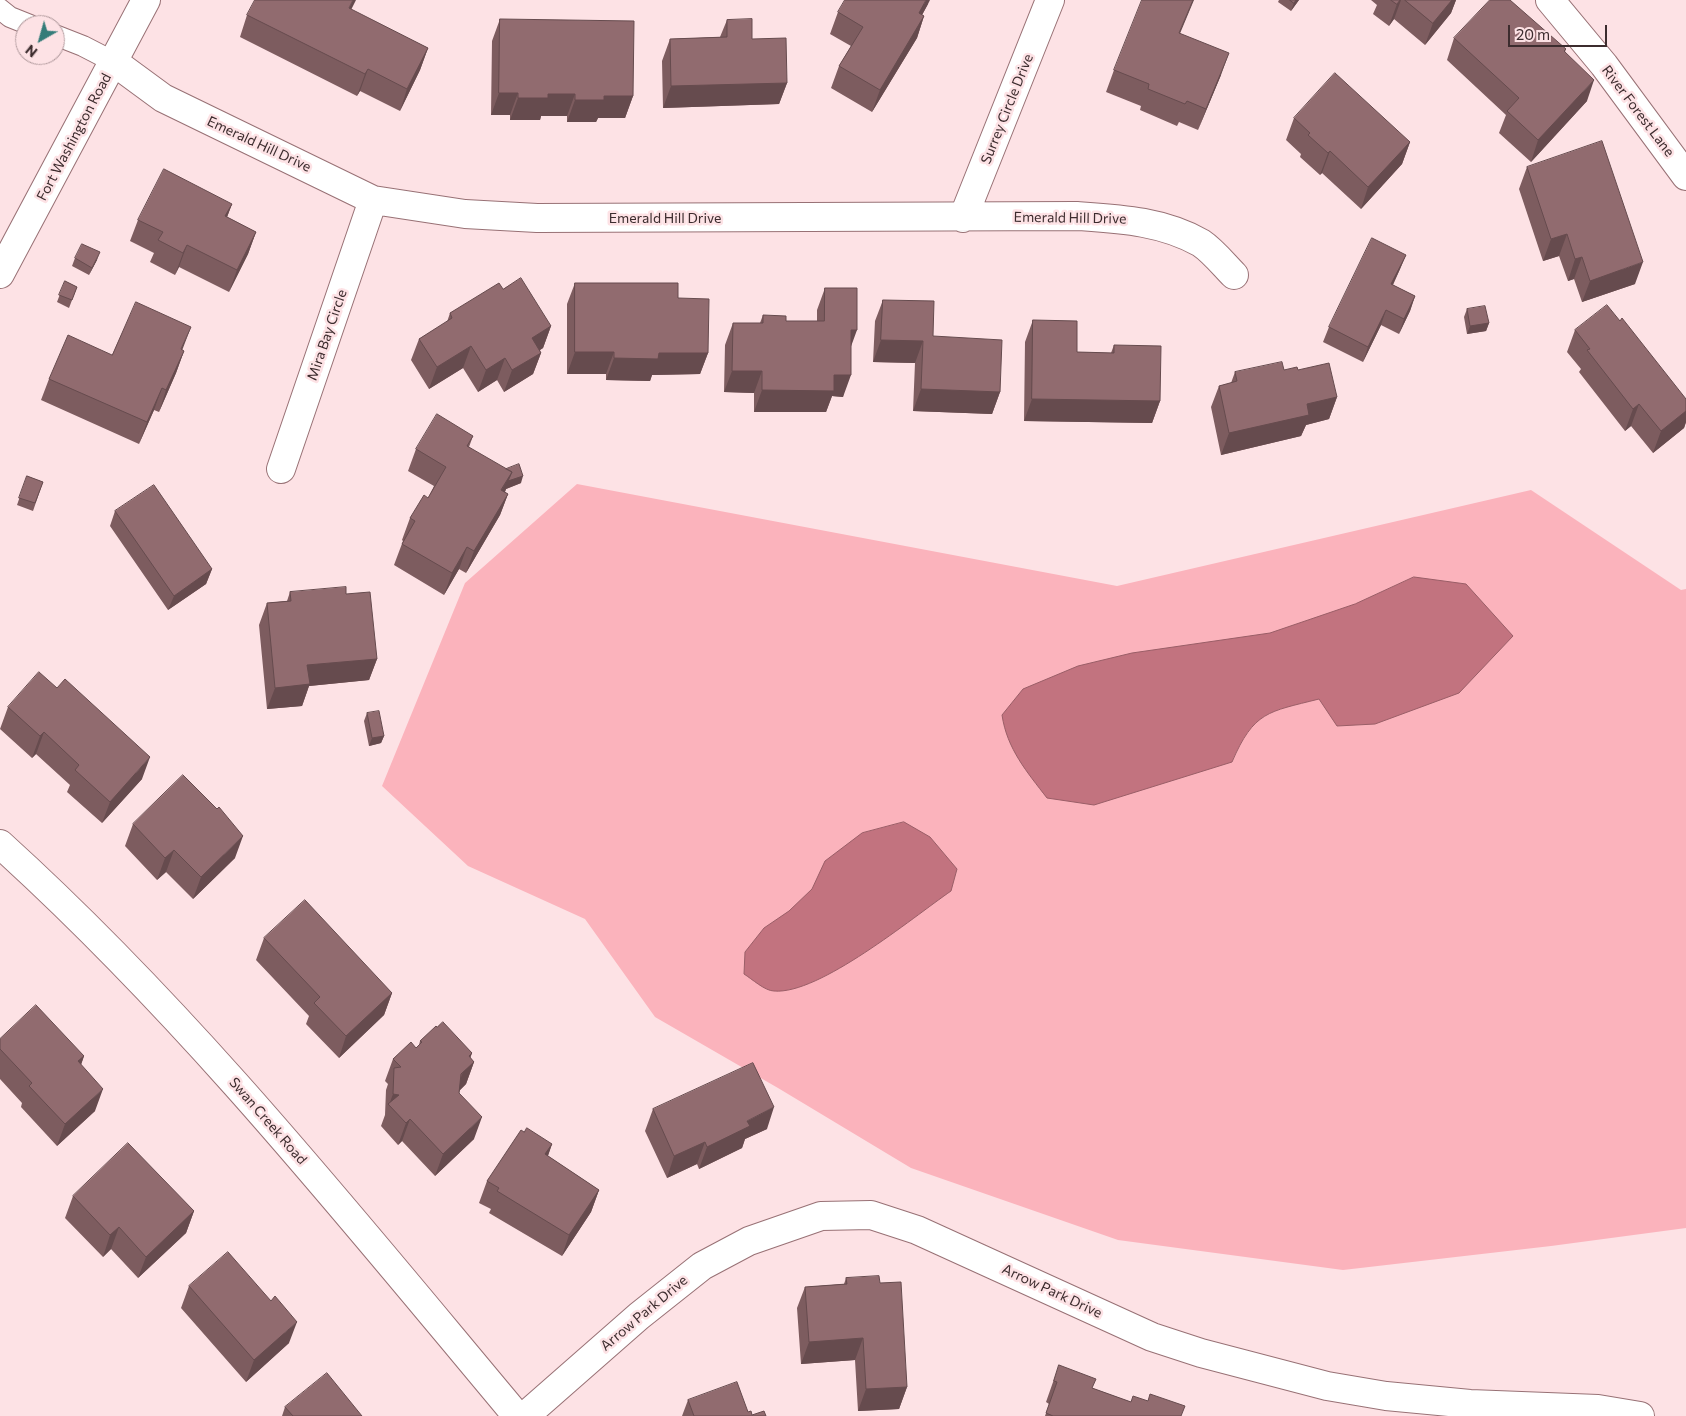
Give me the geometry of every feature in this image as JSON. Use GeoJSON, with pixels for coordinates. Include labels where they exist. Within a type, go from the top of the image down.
{"type":"FeatureCollection","features":[{"type":"Feature","properties":{"kind":"street","name":"Fort Washington Road"},"geometry":{"type":"LineString","coordinates":[[0,274],[146,0]]}},
{"type":"Feature","properties":{"kind":"street","name":"Surrey Circle Drive"},"geometry":{"type":"LineString","coordinates":[[963,218],[1050,0]]}},
{"type":"Feature","properties":{"kind":"street","name":"River Forest Lane"},"geometry":{"type":"LineString","coordinates":[[1550,0],[1604,65],[1686,176]]}},
{"type":"Feature","properties":{"kind":"street","name":"Emerald Hill Drive"},"geometry":{"type":"LineString","coordinates":[[114,62],[163,98],[373,200],[465,214],[537,218],[963,218],[1077,216],[1135,220],[1171,230],[1202,244],[1234,276]]}},
{"type":"Feature","properties":{"kind":"street","name":"Mira Bay Circle"},"geometry":{"type":"LineString","coordinates":[[281,469],[373,200]]}},
{"type":"Feature","properties":{"kind":"street","name":"Swan Creek Road"},"geometry":{"type":"LineString","coordinates":[[0,844],[136,977],[248,1095],[517,1416]]}},
{"type":"Feature","properties":{"kind":"street","name":"Arrow Park Drive"},"geometry":{"type":"LineString","coordinates":[[526,1416],[639,1316],[702,1266],[749,1241],[821,1216],[871,1216],[917,1230],[1152,1337],[1202,1353],[1300,1379],[1386,1396],[1470,1404],[1598,1409],[1640,1416]]}},
{"type":"Feature","properties":{"kind":"lane"},"geometry":{"type":"LineString","coordinates":[[0,9],[15,19]]}},
{"type":"Feature","properties":{"kind":"lane"},"geometry":{"type":"LineString","coordinates":[[65,39],[114,62]]}},
{"type":"Feature","properties":{"kind":"shaded area"},"geometry":{"type":"Polygon","coordinates":[[[577,484],[1117,586],[1531,490],[1681,590],[1686,589],[1686,1228],[1343,1270],[1118,1240],[911,1168],[655,1017],[585,919],[468,866],[382,786],[465,583],[577,484]]]}},
{"type":"Feature","properties":{"kind":"shaded area"},"geometry":{"type":"Polygon","coordinates":[[[1414,577],[1466,584],[1513,636],[1459,693],[1375,724],[1337,726],[1319,699],[1287,707],[1265,716],[1256,723],[1240,745],[1232,762],[1094,805],[1047,798],[1019,760],[1008,739],[1002,715],[1023,689],[1078,666],[1132,653],[1270,633],[1355,604],[1414,577]]]}},
{"type":"Feature","properties":{"kind":"shaded area"},"geometry":{"type":"Polygon","coordinates":[[[904,822],[930,837],[957,869],[951,891],[865,953],[815,981],[793,989],[774,991],[763,987],[744,974],[745,952],[764,928],[789,911],[812,889],[825,861],[862,833],[904,822]]]}},
{"type":"Feature","properties":{"kind":"building"},"geometry":{"type":"Polygon","coordinates":[[[255,0],[353,0],[349,8],[428,48],[407,89],[368,69],[365,74],[247,15],[255,0]]]}},
{"type":"Feature","properties":{"kind":"building"},"geometry":{"type":"Polygon","coordinates":[[[845,0],[926,0],[919,13],[924,16],[880,90],[839,66],[863,27],[838,12],[845,0]]]}},
{"type":"Feature","properties":{"kind":"building"},"geometry":{"type":"Polygon","coordinates":[[[1142,0],[1193,0],[1179,33],[1229,53],[1206,109],[1187,101],[1185,104],[1148,89],[1149,84],[1114,70],[1142,0]]]}},
{"type":"Feature","properties":{"kind":"building"},"geometry":{"type":"Polygon","coordinates":[[[1391,0],[1400,0],[1397,4],[1391,0]]]}},
{"type":"Feature","properties":{"kind":"building"},"geometry":{"type":"Polygon","coordinates":[[[1405,0],[1452,0],[1433,23],[1405,0]]]}},
{"type":"Feature","properties":{"kind":"building"},"geometry":{"type":"Polygon","coordinates":[[[1490,0],[1510,0],[1566,49],[1564,51],[1594,80],[1538,140],[1507,111],[1519,98],[1454,38],[1490,0]]]}},
{"type":"Feature","properties":{"kind":"building"},"geometry":{"type":"Polygon","coordinates":[[[500,19],[634,21],[633,96],[604,96],[604,100],[575,100],[575,94],[548,94],[548,98],[518,98],[518,93],[499,93],[500,19]]]}},
{"type":"Feature","properties":{"kind":"building"},"geometry":{"type":"Polygon","coordinates":[[[752,19],[752,39],[786,38],[787,83],[671,86],[670,39],[727,37],[727,20],[752,19]]]}},
{"type":"Feature","properties":{"kind":"building"},"geometry":{"type":"Polygon","coordinates":[[[1335,73],[1410,142],[1368,187],[1330,151],[1328,153],[1308,135],[1310,133],[1294,118],[1335,73]]]}},
{"type":"Feature","properties":{"kind":"building"},"geometry":{"type":"Polygon","coordinates":[[[1602,141],[1643,262],[1590,281],[1582,257],[1575,259],[1567,234],[1551,239],[1527,167],[1602,141]]]}},
{"type":"Feature","properties":{"kind":"building"},"geometry":{"type":"Polygon","coordinates":[[[164,169],[232,204],[225,216],[256,232],[237,270],[187,245],[183,253],[158,240],[163,232],[138,220],[164,169]]]}},
{"type":"Feature","properties":{"kind":"building"},"geometry":{"type":"Polygon","coordinates":[[[1372,238],[1406,255],[1391,284],[1415,296],[1404,319],[1386,310],[1368,347],[1329,327],[1372,238]]]}},
{"type":"Feature","properties":{"kind":"building"},"geometry":{"type":"Polygon","coordinates":[[[82,244],[100,252],[92,268],[75,258],[82,244]]]}},
{"type":"Feature","properties":{"kind":"building"},"geometry":{"type":"Polygon","coordinates":[[[521,278],[551,326],[532,338],[541,353],[512,370],[505,358],[486,370],[471,346],[437,367],[419,339],[452,318],[450,313],[499,283],[503,289],[521,278]]]}},
{"type":"Feature","properties":{"kind":"building"},"geometry":{"type":"Polygon","coordinates":[[[65,281],[77,287],[72,300],[59,295],[65,281]]]}},
{"type":"Feature","properties":{"kind":"building"},"geometry":{"type":"Polygon","coordinates":[[[575,283],[678,283],[678,298],[709,299],[708,353],[659,353],[658,359],[614,358],[614,352],[575,352],[575,283]]]}},
{"type":"Feature","properties":{"kind":"building"},"geometry":{"type":"Polygon","coordinates":[[[825,288],[857,288],[857,330],[851,330],[851,375],[834,375],[834,391],[762,390],[762,371],[732,371],[733,323],[763,323],[763,315],[786,316],[786,321],[824,321],[825,288]]]}},
{"type":"Feature","properties":{"kind":"building"},"geometry":{"type":"Polygon","coordinates":[[[883,300],[934,301],[933,336],[1002,340],[1000,392],[921,389],[923,341],[881,340],[883,300]]]}},
{"type":"Feature","properties":{"kind":"building"},"geometry":{"type":"Polygon","coordinates":[[[136,302],[191,327],[181,349],[184,351],[166,390],[162,388],[147,422],[49,379],[68,335],[112,355],[136,302]]]}},
{"type":"Feature","properties":{"kind":"building"},"geometry":{"type":"Polygon","coordinates":[[[1607,305],[1620,321],[1622,318],[1686,399],[1686,411],[1661,431],[1639,404],[1633,409],[1587,350],[1590,349],[1575,330],[1607,305]]]}},
{"type":"Feature","properties":{"kind":"building"},"geometry":{"type":"Polygon","coordinates":[[[1485,306],[1489,323],[1470,326],[1467,309],[1485,306]]]}},
{"type":"Feature","properties":{"kind":"building"},"geometry":{"type":"Polygon","coordinates":[[[1033,320],[1077,321],[1077,352],[1114,353],[1114,345],[1161,346],[1160,401],[1032,399],[1033,320]]]}},
{"type":"Feature","properties":{"kind":"building"},"geometry":{"type":"Polygon","coordinates":[[[1282,362],[1284,370],[1297,367],[1298,370],[1329,363],[1337,397],[1307,404],[1309,415],[1229,433],[1219,386],[1237,381],[1235,372],[1282,362]]]}},
{"type":"Feature","properties":{"kind":"building"},"geometry":{"type":"Polygon","coordinates":[[[437,414],[473,436],[467,446],[512,472],[501,490],[508,494],[474,551],[467,547],[452,573],[402,544],[415,521],[410,518],[424,495],[428,498],[446,467],[416,449],[437,414]]]}},
{"type":"Feature","properties":{"kind":"building"},"geometry":{"type":"Polygon","coordinates":[[[519,464],[523,476],[508,481],[512,472],[506,469],[519,464]]]}},
{"type":"Feature","properties":{"kind":"building"},"geometry":{"type":"Polygon","coordinates":[[[27,476],[43,482],[35,503],[19,498],[27,476]]]}},
{"type":"Feature","properties":{"kind":"building"},"geometry":{"type":"Polygon","coordinates":[[[154,485],[212,569],[174,596],[115,511],[154,485]]]}},
{"type":"Feature","properties":{"kind":"building"},"geometry":{"type":"Polygon","coordinates":[[[346,587],[346,594],[370,592],[377,659],[307,665],[310,684],[275,688],[267,603],[291,601],[290,592],[346,587]]]}},
{"type":"Feature","properties":{"kind":"building"},"geometry":{"type":"Polygon","coordinates":[[[39,672],[57,688],[65,679],[150,757],[110,802],[75,770],[79,765],[44,732],[40,736],[8,707],[39,672]]]}},
{"type":"Feature","properties":{"kind":"building"},"geometry":{"type":"Polygon","coordinates":[[[379,711],[384,736],[372,738],[367,713],[379,711]]]}},
{"type":"Feature","properties":{"kind":"building"},"geometry":{"type":"Polygon","coordinates":[[[183,775],[217,809],[219,807],[243,836],[201,877],[174,850],[165,858],[133,824],[183,775]]]}},
{"type":"Feature","properties":{"kind":"building"},"geometry":{"type":"Polygon","coordinates":[[[305,900],[392,993],[346,1036],[314,1003],[320,997],[264,938],[305,900]]]}},
{"type":"Feature","properties":{"kind":"building"},"geometry":{"type":"Polygon","coordinates":[[[36,1005],[84,1056],[78,1061],[103,1089],[65,1124],[29,1086],[32,1083],[0,1049],[0,1039],[36,1005]]]}},
{"type":"Feature","properties":{"kind":"building"},"geometry":{"type":"Polygon","coordinates":[[[443,1022],[472,1053],[469,1056],[474,1062],[461,1074],[459,1093],[482,1117],[443,1154],[410,1119],[406,1123],[388,1104],[399,1095],[393,1094],[394,1068],[401,1067],[393,1059],[411,1042],[416,1048],[422,1042],[420,1041],[443,1022]]]}},
{"type":"Feature","properties":{"kind":"building"},"geometry":{"type":"Polygon","coordinates":[[[753,1063],[774,1107],[747,1121],[750,1126],[707,1147],[705,1142],[674,1156],[653,1109],[753,1063]]]}},
{"type":"Feature","properties":{"kind":"building"},"geometry":{"type":"Polygon","coordinates":[[[527,1128],[552,1144],[545,1154],[599,1190],[569,1235],[497,1191],[499,1188],[487,1181],[521,1130],[524,1132],[527,1128]]]}},
{"type":"Feature","properties":{"kind":"building"},"geometry":{"type":"Polygon","coordinates":[[[128,1143],[194,1211],[146,1257],[119,1227],[110,1235],[73,1196],[128,1143]]]}},
{"type":"Feature","properties":{"kind":"building"},"geometry":{"type":"Polygon","coordinates":[[[228,1252],[271,1301],[275,1296],[297,1322],[254,1360],[189,1286],[228,1252]]]}},
{"type":"Feature","properties":{"kind":"building"},"geometry":{"type":"Polygon","coordinates":[[[879,1276],[880,1283],[901,1282],[907,1387],[866,1389],[863,1338],[809,1342],[805,1287],[847,1284],[846,1278],[879,1276]]]}},
{"type":"Feature","properties":{"kind":"building"},"geometry":{"type":"Polygon","coordinates":[[[1059,1365],[1096,1379],[1092,1388],[1131,1402],[1133,1396],[1148,1401],[1150,1394],[1185,1406],[1181,1416],[1053,1416],[1046,1413],[1057,1382],[1054,1381],[1059,1365]]]}},
{"type":"Feature","properties":{"kind":"building"},"geometry":{"type":"Polygon","coordinates":[[[327,1373],[362,1416],[293,1416],[285,1407],[327,1373]]]}},
{"type":"Feature","properties":{"kind":"building"},"geometry":{"type":"Polygon","coordinates":[[[737,1382],[748,1412],[751,1411],[752,1415],[764,1411],[766,1416],[694,1416],[688,1400],[737,1382]]]}}]}
